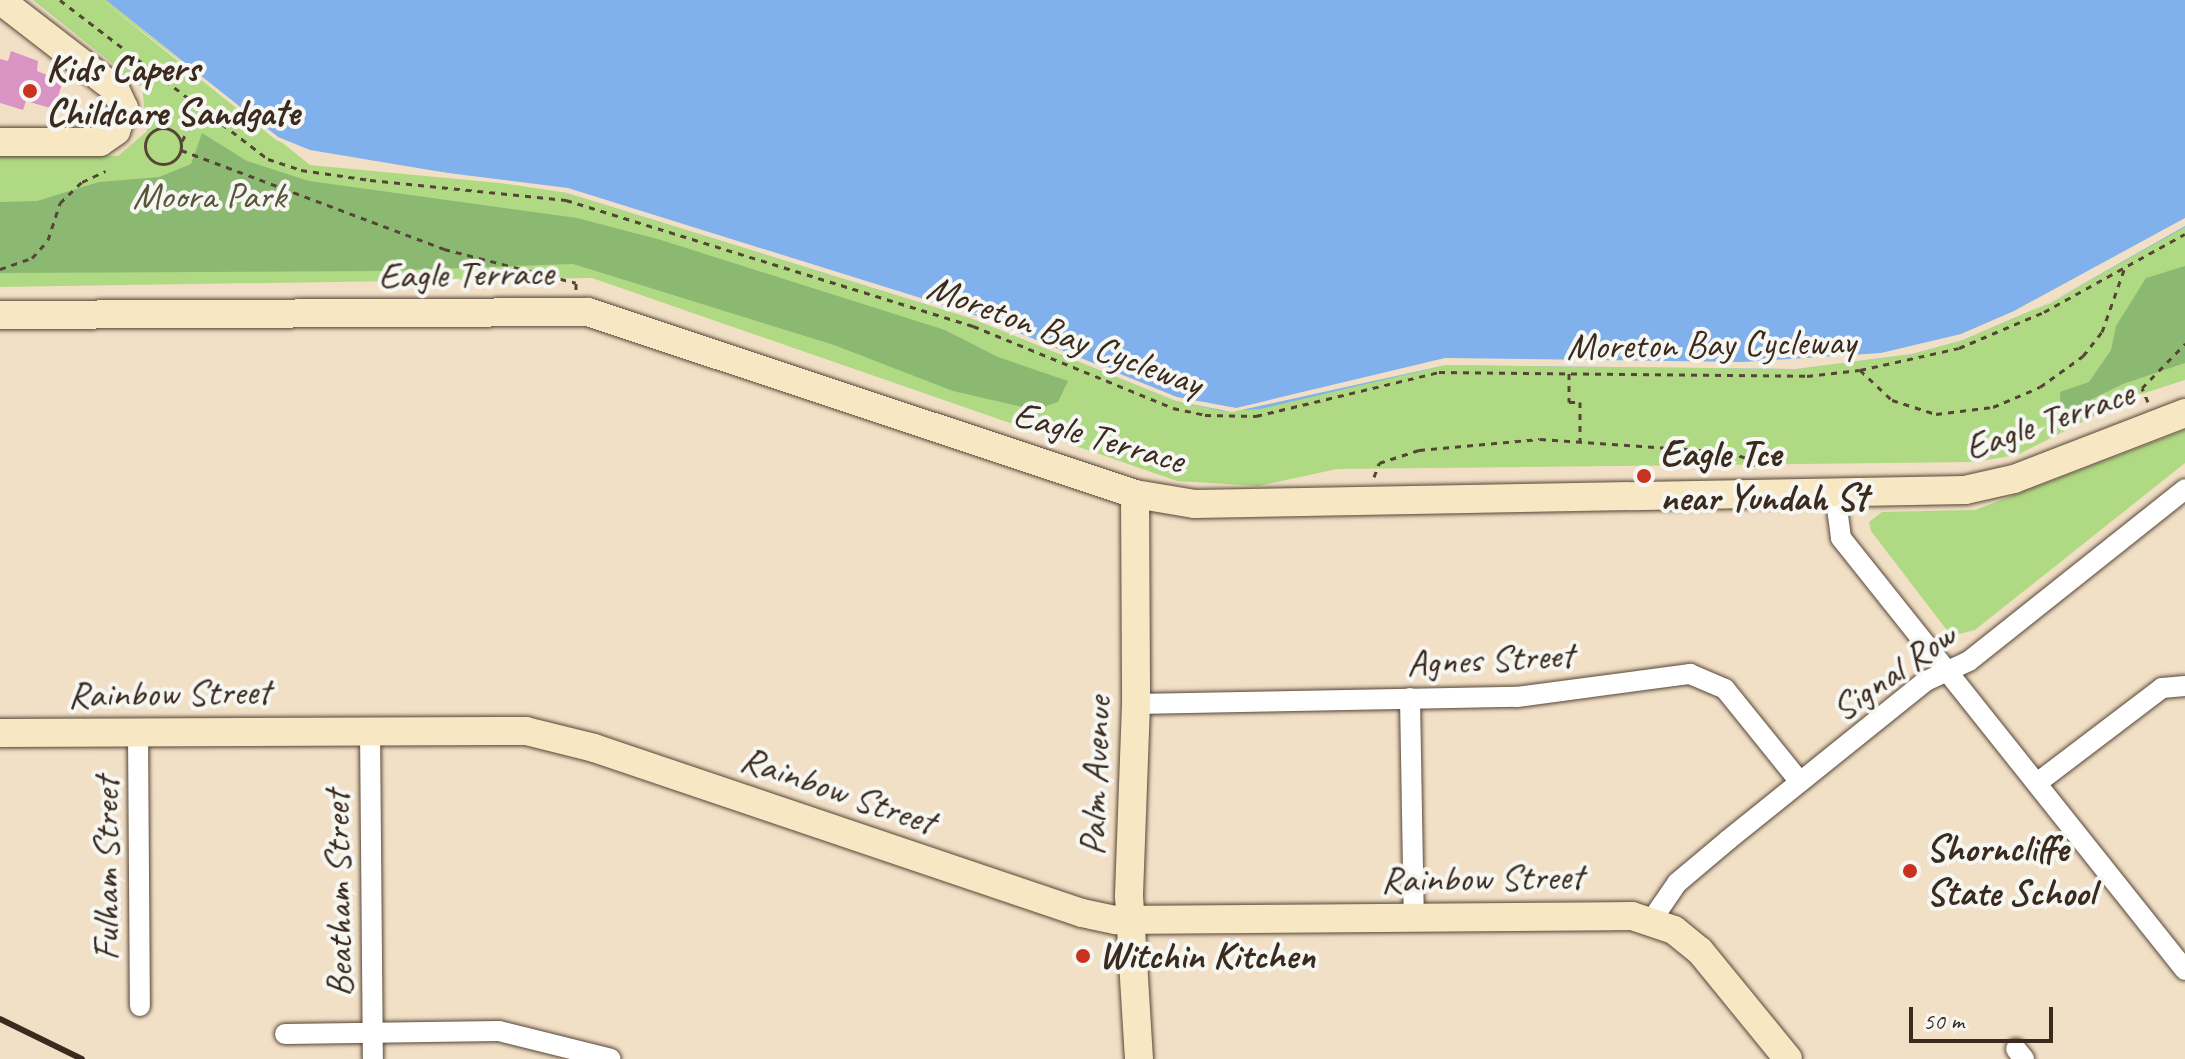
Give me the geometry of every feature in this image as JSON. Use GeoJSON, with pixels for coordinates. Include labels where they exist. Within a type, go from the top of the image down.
{"type":"FeatureCollection","features":[{"type":"Feature","properties":{"kind":"street"},"geometry":{"type":"LineString","coordinates":[[0,0],[106,81],[121,97],[124,108],[109,138],[88,144],[0,142]]}},
{"type":"Feature","properties":{"kind":"street","name":"Eagle Terrace"},"geometry":{"type":"LineString","coordinates":[[0,315],[588,312],[1135,494],[1228,504],[1947,491],[1998,484],[2185,413]]}},
{"type":"Feature","properties":{"kind":"street","name":"Signal Row"},"geometry":{"type":"LineString","coordinates":[[1651,921],[1685,876],[1800,782],[1926,681],[1969,661],[2184,492]]}},
{"type":"Feature","properties":{"kind":"street"},"geometry":{"type":"LineString","coordinates":[[1835,493],[1841,538],[2185,970]]}},
{"type":"Feature","properties":{"kind":"street","name":"Palm Avenue"},"geometry":{"type":"LineString","coordinates":[[1135,494],[1136,704],[1130,920],[1139,1059]]}},
{"type":"Feature","properties":{"kind":"street","name":"Agnes Street"},"geometry":{"type":"LineString","coordinates":[[1136,704],[1548,695],[1690,674],[1725,689],[1800,782]]}},
{"type":"Feature","properties":{"kind":"street"},"geometry":{"type":"LineString","coordinates":[[2037,783],[2162,688],[2185,688]]}},
{"type":"Feature","properties":{"kind":"street"},"geometry":{"type":"LineString","coordinates":[[2185,688],[2178,695],[2185,704]]}},
{"type":"Feature","properties":{"kind":"street"},"geometry":{"type":"LineString","coordinates":[[1410,698],[1414,917]]}},
{"type":"Feature","properties":{"kind":"street","name":"Rainbow Street"},"geometry":{"type":"LineString","coordinates":[[0,733],[497,728],[561,738],[1082,913],[1130,920],[1612,915],[1651,921]]}},
{"type":"Feature","properties":{"kind":"street","name":"Beatham Street"},"geometry":{"type":"LineString","coordinates":[[370,729],[373,1059]]}},
{"type":"Feature","properties":{"kind":"street","name":"Fulham Street"},"geometry":{"type":"LineString","coordinates":[[138,732],[140,1006]]}},
{"type":"Feature","properties":{"kind":"street"},"geometry":{"type":"LineString","coordinates":[[1651,921],[1700,951],[1788,1059]]}},
{"type":"Feature","properties":{"kind":"street"},"geometry":{"type":"LineString","coordinates":[[285,1034],[499,1031],[551,1050],[611,1059]]}},
{"type":"Feature","properties":{"kind":"path","name":"Moreton Bay Cycleway"},"geometry":{"type":"LineString","coordinates":[[60,0],[268,159],[301,170],[566,200],[973,326],[1173,408],[1205,415],[1256,416],[1439,372],[1807,376],[1860,370],[1959,348],[2124,270],[2185,234]]}},
{"type":"Feature","properties":{"kind":"path"},"geometry":{"type":"LineString","coordinates":[[181,142],[173,131],[159,128],[148,136],[145,150],[153,161],[167,164],[181,150],[181,142],[200,109]]}},
{"type":"Feature","properties":{"kind":"path"},"geometry":{"type":"LineString","coordinates":[[181,150],[444,249],[576,283],[576,295]]}},
{"type":"Feature","properties":{"kind":"path"},"geometry":{"type":"LineString","coordinates":[[0,269],[32,258],[48,240],[60,203],[82,182],[106,171]]}},
{"type":"Feature","properties":{"kind":"path"},"geometry":{"type":"LineString","coordinates":[[1860,370],[1892,400],[1936,414],[1993,407],[2040,387],[2083,356],[2102,332],[2124,270]]}},
{"type":"Feature","properties":{"kind":"path"},"geometry":{"type":"LineString","coordinates":[[2149,403],[2142,388],[2185,344]]}},
{"type":"Feature","properties":{"kind":"path"},"geometry":{"type":"LineString","coordinates":[[1569,373],[1569,402],[1580,402],[1580,441]]}},
{"type":"Feature","properties":{"kind":"path"},"geometry":{"type":"LineString","coordinates":[[1374,477],[1379,463],[1419,450],[1540,439],[1728,452],[1753,460],[1753,473]]}},
{"type":"Feature","properties":{"kind":"green space","name":"Moora Park"},"geometry":{"type":"Polygon","coordinates":[[[33,0],[106,0],[310,165],[572,190],[1451,361],[1956,340],[2051,303],[2185,224],[2185,380],[2132,397],[2017,455],[1974,462],[1337,469],[1258,486],[1177,481],[592,278],[0,287],[0,154],[118,156],[147,131],[142,87],[33,0]]]}},
{"type":"Feature","properties":{"kind":"green space"},"geometry":{"type":"Polygon","coordinates":[[[202,133],[247,161],[309,181],[577,218],[661,240],[945,330],[998,357],[1068,381],[1058,402],[1035,410],[953,391],[834,345],[573,264],[379,271],[0,273],[0,202],[37,201],[99,182],[159,177],[191,164],[202,133]]]}},
{"type":"Feature","properties":{"kind":"green space"},"geometry":{"type":"Polygon","coordinates":[[[2185,266],[2185,363],[2123,384],[2061,414],[2060,392],[2089,382],[2111,350],[2116,326],[2146,278],[2185,266]]]}},
{"type":"Feature","properties":{"kind":"green space"},"geometry":{"type":"Polygon","coordinates":[[[2185,430],[2185,463],[1975,630],[1959,634],[1946,629],[1871,531],[1869,522],[1882,512],[1975,510],[2185,430]]]}},
{"type":"Feature","properties":{"kind":"water"},"geometry":{"type":"Polygon","coordinates":[[[106,0],[2185,0],[2185,227],[2051,302],[1963,340],[1912,354],[1796,369],[1446,365],[1260,409],[1223,411],[1176,401],[970,318],[567,193],[310,150],[278,137],[106,0]]]}},
{"type":"Feature","properties":{"kind":"pier"},"geometry":{"type":"Polygon","coordinates":[[[102,0],[278,137],[309,154],[276,140],[102,0]]]}},
{"type":"Feature","properties":{"kind":"pier"},"geometry":{"type":"Polygon","coordinates":[[[384,165],[568,188],[972,314],[1177,397],[1236,408],[1445,358],[1743,362],[1881,353],[1961,334],[2014,311],[2185,218],[2185,226],[2051,302],[1963,340],[1912,354],[1796,369],[1446,365],[1232,412],[1176,401],[970,318],[567,193],[384,165]]]}},
{"type":"Feature","properties":{"kind":"building","name":"Kids Capers Childcare Sandgate"},"geometry":{"type":"Polygon","coordinates":[[[11,51],[38,61],[37,71],[63,81],[54,109],[26,101],[23,110],[0,103],[0,59],[8,61],[11,51]]]}},
{"type":"Feature","properties":{"kind":"railway"},"geometry":{"type":"LineString","coordinates":[[0,1019],[82,1059]]}},
{"type":"Feature","properties":{"kind":"place","name":"Kids Capers Childcare Sandgate"},"geometry":{"type":"Point","coordinates":[30,91]}},
{"type":"Feature","properties":{"kind":"place","name":"Eagle Tce near Yundah St"},"geometry":{"type":"Point","coordinates":[1644,476]}},
{"type":"Feature","properties":{"kind":"place","name":"Shorncliffe State School"},"geometry":{"type":"Point","coordinates":[1910,871]}},
{"type":"Feature","properties":{"kind":"place","name":"Witchin Kitchen"},"geometry":{"type":"Point","coordinates":[1083,956]}}]}
